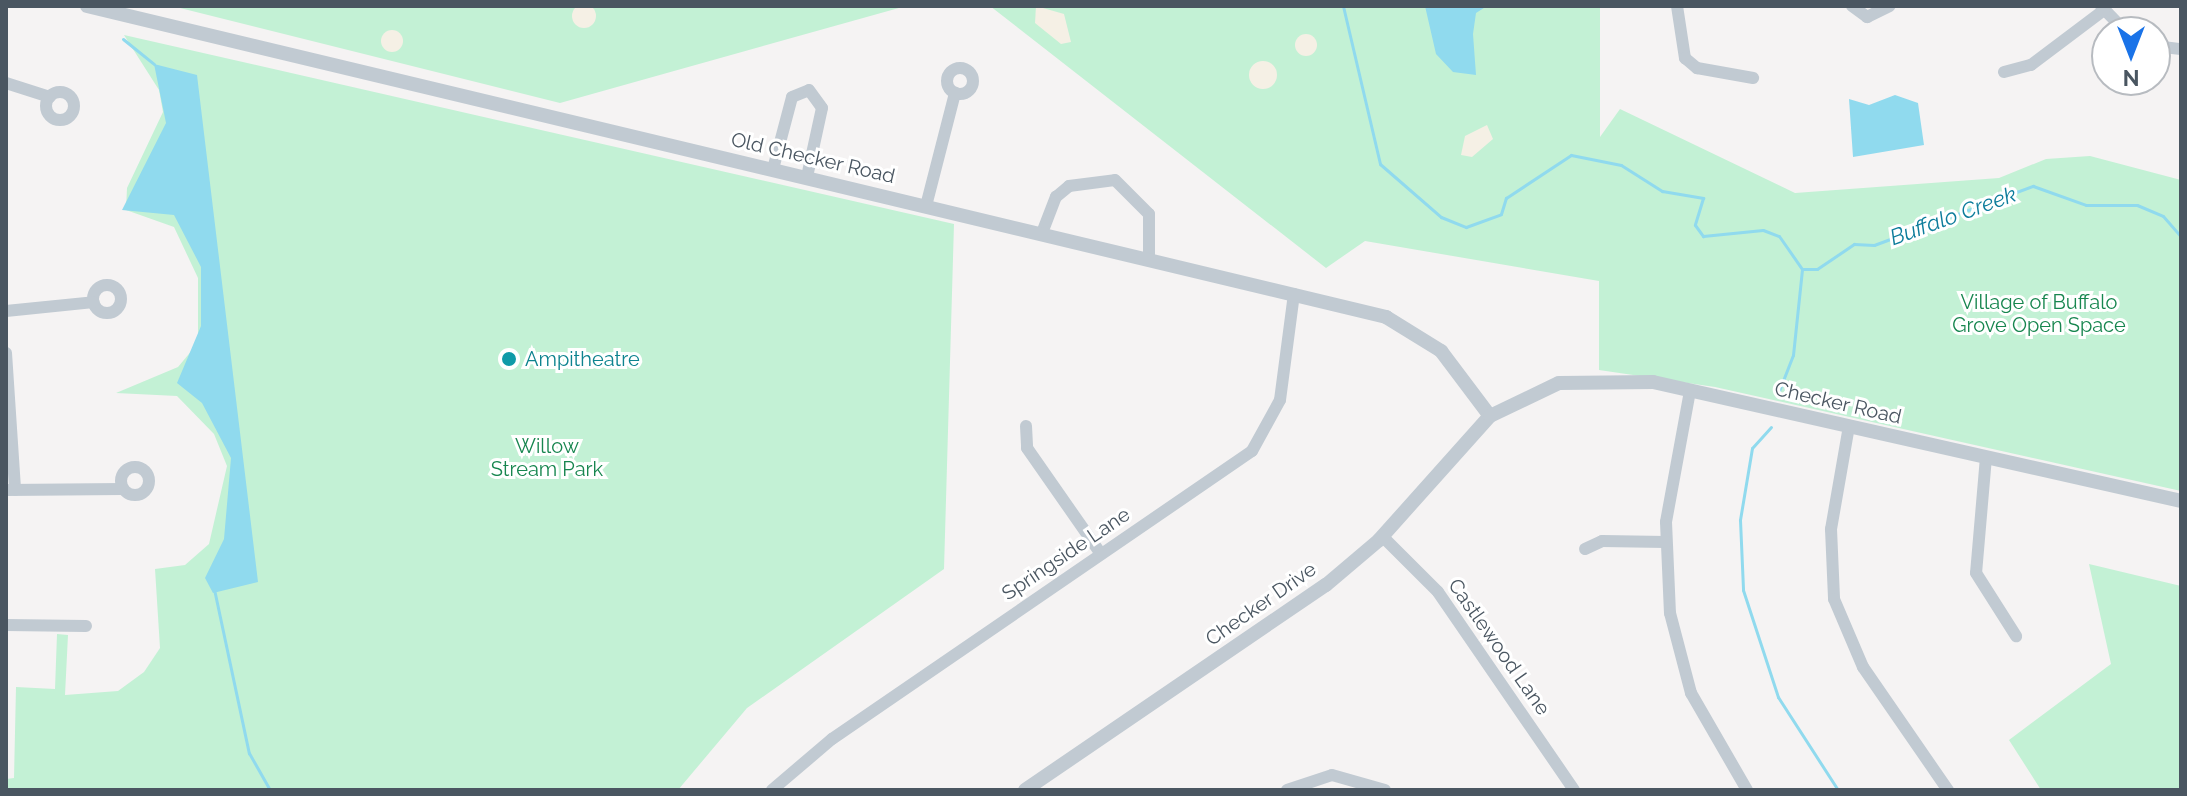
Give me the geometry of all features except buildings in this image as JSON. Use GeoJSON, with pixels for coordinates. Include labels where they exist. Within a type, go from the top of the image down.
{"type":"FeatureCollection","features":[{"type":"Feature","properties":{"kind":"street","name":"Old Checker Road"},"geometry":{"type":"LineString","coordinates":[[87,6],[1294,294],[1409,327],[1441,351],[1490,416]]}},
{"type":"Feature","properties":{"kind":"street"},"geometry":{"type":"LineString","coordinates":[[1677,6],[1685,58],[1697,68],[1753,78]]}},
{"type":"Feature","properties":{"kind":"street"},"geometry":{"type":"LineString","coordinates":[[1852,6],[1867,17],[1890,6]]}},
{"type":"Feature","properties":{"kind":"street"},"geometry":{"type":"LineString","coordinates":[[2004,72],[2031,65],[2102,8]]}},
{"type":"Feature","properties":{"kind":"street"},"geometry":{"type":"LineString","coordinates":[[6,83],[50,97]]}},
{"type":"Feature","properties":{"kind":"street"},"geometry":{"type":"LineString","coordinates":[[773,169],[792,97],[806,89],[817,94],[822,108],[807,177]]}},
{"type":"Feature","properties":{"kind":"street"},"geometry":{"type":"LineString","coordinates":[[926,206],[955,93]]}},
{"type":"Feature","properties":{"kind":"street"},"geometry":{"type":"LineString","coordinates":[[1042,233],[1056,197],[1069,186],[1115,180],[1149,214],[1149,260]]}},
{"type":"Feature","properties":{"kind":"street","name":"Springside Lane"},"geometry":{"type":"LineString","coordinates":[[772,790],[832,739],[1252,451],[1269,428],[1294,294]]}},
{"type":"Feature","properties":{"kind":"street"},"geometry":{"type":"LineString","coordinates":[[6,311],[94,302]]}},
{"type":"Feature","properties":{"kind":"street"},"geometry":{"type":"LineString","coordinates":[[6,353],[10,490],[123,489]]}},
{"type":"Feature","properties":{"kind":"street","name":"Checker Road"},"geometry":{"type":"LineString","coordinates":[[1490,416],[1536,390],[1582,379],[1625,378],[2181,501]]}},
{"type":"Feature","properties":{"kind":"street"},"geometry":{"type":"LineString","coordinates":[[1690,391],[1666,542],[1670,613],[1691,693],[1747,790]]}},
{"type":"Feature","properties":{"kind":"street","name":"Checker Drive"},"geometry":{"type":"LineString","coordinates":[[1025,790],[1326,585],[1382,536],[1490,416]]}},
{"type":"Feature","properties":{"kind":"street"},"geometry":{"type":"LineString","coordinates":[[1026,426],[1027,448],[1101,554]]}},
{"type":"Feature","properties":{"kind":"street"},"geometry":{"type":"LineString","coordinates":[[1849,426],[1831,529],[1834,599],[1863,667],[1948,790]]}},
{"type":"Feature","properties":{"kind":"street"},"geometry":{"type":"LineString","coordinates":[[1986,457],[1976,573],[2016,636]]}},
{"type":"Feature","properties":{"kind":"street","name":"Castlewood Lane"},"geometry":{"type":"LineString","coordinates":[[1382,536],[1438,592],[1574,790]]}},
{"type":"Feature","properties":{"kind":"street"},"geometry":{"type":"LineString","coordinates":[[1585,549],[1602,541],[1666,542]]}},
{"type":"Feature","properties":{"kind":"street"},"geometry":{"type":"LineString","coordinates":[[6,625],[86,626]]}},
{"type":"Feature","properties":{"kind":"street"},"geometry":{"type":"LineString","coordinates":[[1287,790],[1332,775],[1385,790]]}},
{"type":"Feature","properties":{"kind":"green space"},"geometry":{"type":"Polygon","coordinates":[[[172,6],[906,6],[560,103],[172,6]]]}},
{"type":"Feature","properties":{"kind":"green space","name":"Village of Buffalo Grove Open Space"},"geometry":{"type":"Polygon","coordinates":[[[990,6],[1600,6],[1600,137],[1620,109],[1795,193],[1999,178],[2046,159],[2090,156],[2181,180],[2181,491],[1715,387],[1599,370],[1599,281],[1365,241],[1326,268],[990,6]]]}},
{"type":"Feature","properties":{"kind":"green space","name":"Willow Stream Park"},"geometry":{"type":"Polygon","coordinates":[[[124,35],[954,224],[944,569],[747,708],[678,790],[6,790],[6,779],[14,778],[16,687],[55,689],[57,634],[68,635],[65,695],[118,691],[144,672],[160,648],[155,569],[185,565],[209,544],[227,466],[214,434],[177,396],[116,393],[178,367],[198,343],[198,278],[174,227],[126,210],[127,188],[163,112],[159,90],[124,35]]]}},
{"type":"Feature","properties":{"kind":"green space"},"geometry":{"type":"Polygon","coordinates":[[[2089,564],[2181,586],[2181,790],[2041,790],[2009,740],[2111,664],[2089,564]]]}},
{"type":"Feature","properties":{"kind":"sand"},"geometry":{"type":"Polygon","coordinates":[[[584,4],[593,7],[596,16],[593,25],[584,28],[575,25],[572,16],[575,7],[584,4]]]}},
{"type":"Feature","properties":{"kind":"sand"},"geometry":{"type":"Polygon","coordinates":[[[1036,6],[1064,14],[1071,42],[1061,44],[1035,23],[1036,6]]]}},
{"type":"Feature","properties":{"kind":"sand"},"geometry":{"type":"Polygon","coordinates":[[[392,30],[400,33],[403,41],[400,49],[392,52],[384,49],[381,41],[384,33],[392,30]]]}},
{"type":"Feature","properties":{"kind":"sand"},"geometry":{"type":"Polygon","coordinates":[[[1306,34],[1317,45],[1306,56],[1295,45],[1306,34]]]}},
{"type":"Feature","properties":{"kind":"sand"},"geometry":{"type":"Polygon","coordinates":[[[1263,61],[1273,65],[1277,75],[1273,85],[1263,89],[1253,85],[1249,75],[1253,65],[1263,61]]]}},
{"type":"Feature","properties":{"kind":"sand"},"geometry":{"type":"Polygon","coordinates":[[[1487,125],[1493,139],[1472,157],[1461,155],[1465,136],[1487,125]]]}},
{"type":"Feature","properties":{"kind":"water"},"geometry":{"type":"Polygon","coordinates":[[[1425,6],[1487,6],[1476,13],[1473,34],[1476,75],[1453,72],[1436,54],[1425,6]]]}},
{"type":"Feature","properties":{"kind":"water"},"geometry":{"type":"Polygon","coordinates":[[[154,64],[197,75],[258,582],[213,593],[205,578],[224,539],[231,458],[202,403],[177,383],[201,326],[201,267],[174,215],[122,210],[166,123],[154,64]]]}},
{"type":"Feature","properties":{"kind":"water"},"geometry":{"type":"Polygon","coordinates":[[[1895,95],[1918,103],[1924,145],[1853,157],[1849,99],[1869,105],[1895,95]]]}},
{"type":"Feature","properties":{"kind":"waterway","name":"Buffalo Creek"},"geometry":{"type":"LineString","coordinates":[[1343,6],[1380,164],[1441,217],[1466,227],[1501,214],[1506,198],[1571,155],[1621,165],[1662,191],[1703,198],[1695,225],[1703,236],[1763,230],[1779,236],[1802,269],[1817,269],[1854,244],[1874,245],[2033,186],[2086,205],[2137,205],[2163,216],[2181,237]]}},
{"type":"Feature","properties":{"kind":"waterway"},"geometry":{"type":"LineString","coordinates":[[123,39],[154,64]]}},
{"type":"Feature","properties":{"kind":"waterway"},"geometry":{"type":"LineString","coordinates":[[1777,396],[1793,355],[1802,269]]}},
{"type":"Feature","properties":{"kind":"waterway"},"geometry":{"type":"LineString","coordinates":[[1771,427],[1752,448],[1740,520],[1743,590],[1778,697],[1838,790]]}},
{"type":"Feature","properties":{"kind":"waterway"},"geometry":{"type":"LineString","coordinates":[[214,589],[249,753],[270,790]]}},
{"type":"Feature","properties":{"kind":"place","name":"Ampitheatre"},"geometry":{"type":"Point","coordinates":[509,359]}}]}
